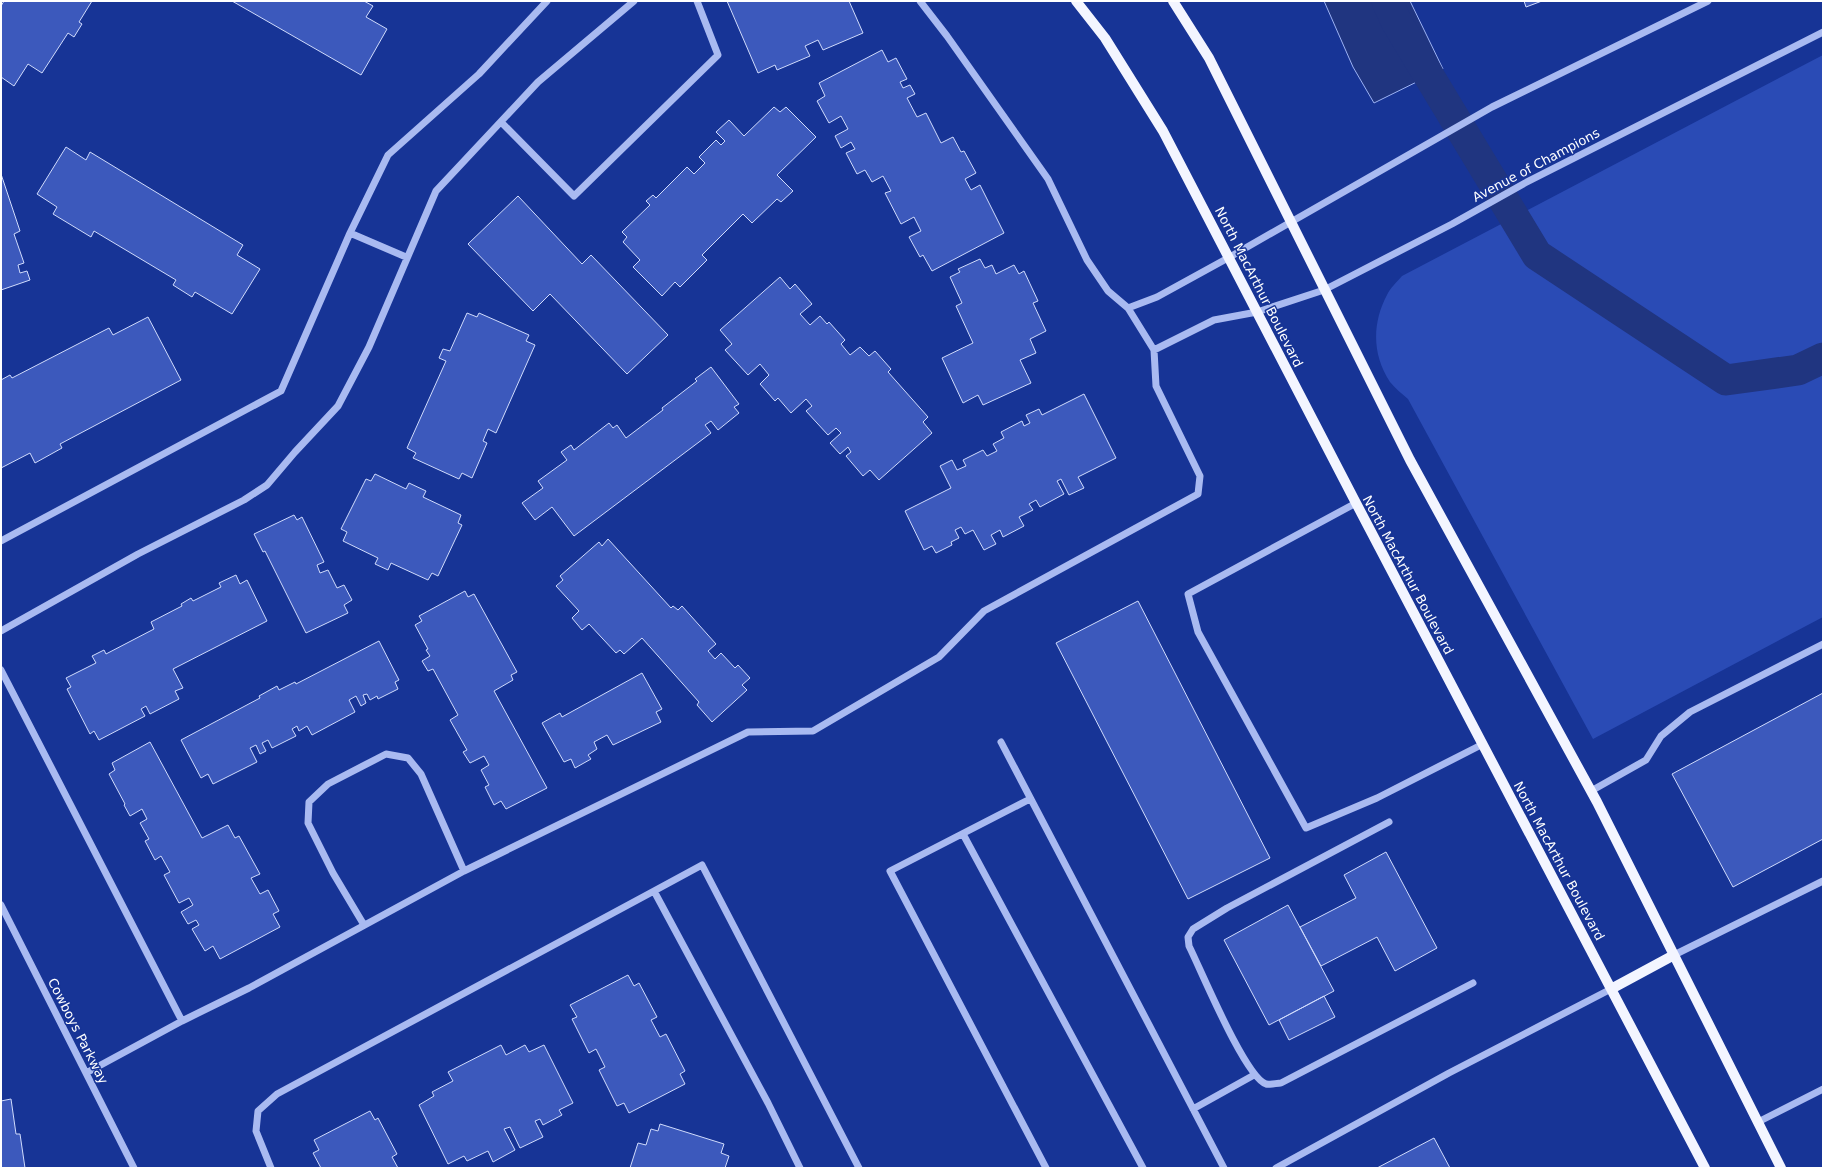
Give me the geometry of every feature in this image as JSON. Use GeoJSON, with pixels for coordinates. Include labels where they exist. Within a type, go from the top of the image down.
{"type":"FeatureCollection","features":[{"type":"Feature","properties":{"kind":"main road","name":"North MacArthur Boulevard"},"geometry":{"type":"LineString","coordinates":[[1076,1],[1105,38],[1163,131],[1356,503],[1484,744],[1705,1168]]}},
{"type":"Feature","properties":{"kind":"main road"},"geometry":{"type":"LineString","coordinates":[[1173,1],[1209,58],[1410,460],[1591,791],[1781,1168]]}},
{"type":"Feature","properties":{"kind":"main road"},"geometry":{"type":"LineString","coordinates":[[1611,989],[1674,955]]}},
{"type":"Feature","properties":{"kind":"street"},"geometry":{"type":"LineString","coordinates":[[1,541],[281,391],[350,233],[388,156],[479,74],[547,1]]}},
{"type":"Feature","properties":{"kind":"street"},"geometry":{"type":"LineString","coordinates":[[1,631],[138,554],[244,500],[267,485],[295,452],[338,406],[369,347],[406,257],[436,191],[538,82],[634,1]]}},
{"type":"Feature","properties":{"kind":"street"},"geometry":{"type":"LineString","coordinates":[[501,122],[574,196],[718,55],[697,1]]}},
{"type":"Feature","properties":{"kind":"street"},"geometry":{"type":"LineString","coordinates":[[86,1073],[182,1021],[249,988],[464,870],[748,732],[813,731],[939,657],[984,610],[1198,494],[1200,476],[1156,386],[1154,350],[1128,308],[1108,291],[1087,260],[1048,180],[947,36],[920,1]]}},
{"type":"Feature","properties":{"kind":"street"},"geometry":{"type":"LineString","coordinates":[[1128,308],[1157,297],[1228,258],[1492,107],[1708,1]]}},
{"type":"Feature","properties":{"kind":"street","name":"Avenue of Champions"},"geometry":{"type":"LineString","coordinates":[[1154,350],[1214,320],[1257,312],[1324,290],[1452,224],[1525,183],[1823,32]]}},
{"type":"Feature","properties":{"kind":"street"},"geometry":{"type":"LineString","coordinates":[[350,233],[406,257]]}},
{"type":"Feature","properties":{"kind":"street"},"geometry":{"type":"LineString","coordinates":[[1356,503],[1188,594],[1198,632],[1306,828],[1376,798],[1484,744]]}},
{"type":"Feature","properties":{"kind":"street"},"geometry":{"type":"LineString","coordinates":[[1591,791],[1646,760],[1662,736],[1690,712],[1823,644]]}},
{"type":"Feature","properties":{"kind":"street"},"geometry":{"type":"LineString","coordinates":[[1,670],[182,1021]]}},
{"type":"Feature","properties":{"kind":"street"},"geometry":{"type":"LineString","coordinates":[[1001,742],[1224,1168]]}},
{"type":"Feature","properties":{"kind":"street"},"geometry":{"type":"LineString","coordinates":[[364,925],[333,873],[308,823],[309,802],[328,784],[386,754],[408,758],[421,774],[464,870]]}},
{"type":"Feature","properties":{"kind":"street"},"geometry":{"type":"LineString","coordinates":[[1030,799],[890,871],[1046,1168]]}},
{"type":"Feature","properties":{"kind":"street"},"geometry":{"type":"LineString","coordinates":[[1389,822],[1227,908],[1193,929],[1188,937],[1189,946],[1238,1049],[1254,1075],[1266,1084],[1281,1083],[1473,983]]}},
{"type":"Feature","properties":{"kind":"street"},"geometry":{"type":"LineString","coordinates":[[963,834],[1143,1168]]}},
{"type":"Feature","properties":{"kind":"street"},"geometry":{"type":"LineString","coordinates":[[271,1168],[256,1131],[258,1111],[277,1094],[702,865],[860,1168]]}},
{"type":"Feature","properties":{"kind":"street"},"geometry":{"type":"LineString","coordinates":[[1674,955],[1823,881]]}},
{"type":"Feature","properties":{"kind":"street"},"geometry":{"type":"LineString","coordinates":[[654,891],[768,1103],[800,1168]]}},
{"type":"Feature","properties":{"kind":"street","name":"Cowboys Parkway"},"geometry":{"type":"LineString","coordinates":[[1,905],[134,1168]]}},
{"type":"Feature","properties":{"kind":"street"},"geometry":{"type":"LineString","coordinates":[[1276,1168],[1449,1073],[1611,989]]}},
{"type":"Feature","properties":{"kind":"street"},"geometry":{"type":"LineString","coordinates":[[1192,1109],[1254,1075]]}},
{"type":"Feature","properties":{"kind":"street"},"geometry":{"type":"LineString","coordinates":[[1758,1122],[1823,1089]]}},
{"type":"Feature","properties":{"kind":"shaded area"},"geometry":{"type":"Polygon","coordinates":[[[1324,1],[1410,1],[1443,69],[1374,103],[1353,67],[1324,1]]]}},
{"type":"Feature","properties":{"kind":"shaded area"},"geometry":{"type":"Polygon","coordinates":[[[1823,55],[1823,617],[1593,739],[1408,399],[1390,382],[1384,372],[1377,350],[1376,339],[1382,306],[1390,290],[1402,276],[1823,55]]]}},
{"type":"Feature","properties":{"kind":"building"},"geometry":{"type":"Polygon","coordinates":[[[4,1],[92,1],[79,22],[82,24],[74,37],[68,33],[42,73],[28,64],[14,86],[1,77],[1,6],[4,1]]]}},
{"type":"Feature","properties":{"kind":"building"},"geometry":{"type":"Polygon","coordinates":[[[232,1],[364,1],[373,6],[366,17],[387,29],[361,75],[232,1]]]}},
{"type":"Feature","properties":{"kind":"building"},"geometry":{"type":"Polygon","coordinates":[[[727,1],[849,1],[863,33],[823,50],[818,40],[805,46],[810,56],[777,70],[775,65],[758,73],[727,1]]]}},
{"type":"Feature","properties":{"kind":"building"},"geometry":{"type":"Polygon","coordinates":[[[1524,1],[1542,1],[1526,7],[1524,1]]]}},
{"type":"Feature","properties":{"kind":"building"},"geometry":{"type":"Polygon","coordinates":[[[882,50],[888,62],[896,58],[907,79],[900,82],[903,88],[910,85],[915,94],[907,98],[917,117],[926,113],[941,143],[953,137],[961,152],[964,151],[976,173],[965,179],[971,190],[980,185],[1004,233],[932,271],[923,255],[920,257],[909,237],[921,231],[914,217],[901,224],[885,193],[891,191],[883,176],[872,182],[865,170],[857,174],[846,153],[855,149],[851,142],[841,148],[835,136],[848,129],[841,116],[829,123],[817,101],[825,96],[819,83],[882,50]]]}},
{"type":"Feature","properties":{"kind":"building"},"geometry":{"type":"Polygon","coordinates":[[[774,107],[780,112],[786,107],[816,137],[777,175],[793,191],[781,202],[777,199],[752,223],[743,214],[702,255],[707,260],[680,287],[675,282],[662,296],[633,267],[640,260],[623,242],[627,237],[622,232],[650,205],[646,201],[653,195],[656,198],[687,167],[694,174],[705,163],[699,157],[716,140],[721,145],[725,141],[716,132],[729,120],[744,136],[774,107]]]}},
{"type":"Feature","properties":{"kind":"building"},"geometry":{"type":"Polygon","coordinates":[[[66,147],[86,160],[90,152],[243,245],[237,255],[260,269],[232,314],[195,292],[192,297],[173,285],[176,280],[94,231],[91,237],[53,214],[57,207],[37,194],[66,147]]]}},
{"type":"Feature","properties":{"kind":"building"},"geometry":{"type":"Polygon","coordinates":[[[1,174],[20,231],[14,234],[24,263],[18,265],[20,273],[27,271],[30,280],[1,290],[1,174]]]}},
{"type":"Feature","properties":{"kind":"building"},"geometry":{"type":"Polygon","coordinates":[[[518,196],[582,264],[591,255],[668,335],[627,374],[550,294],[533,311],[468,244],[518,196]]]}},
{"type":"Feature","properties":{"kind":"building"},"geometry":{"type":"Polygon","coordinates":[[[980,259],[985,268],[992,265],[996,274],[1014,265],[1019,274],[1024,271],[1038,301],[1033,303],[1046,331],[1030,339],[1036,353],[1020,360],[1031,383],[983,405],[978,395],[963,403],[942,358],[973,343],[956,306],[962,303],[950,277],[960,272],[958,269],[980,259]]]}},
{"type":"Feature","properties":{"kind":"building"},"geometry":{"type":"Polygon","coordinates":[[[780,277],[790,289],[795,284],[812,304],[800,314],[810,325],[820,316],[827,324],[829,322],[845,340],[841,344],[850,355],[860,347],[869,356],[875,351],[891,369],[888,372],[928,417],[923,422],[932,433],[879,480],[870,470],[863,476],[846,456],[851,452],[848,447],[840,454],[830,443],[841,433],[836,428],[828,435],[806,411],[812,406],[806,399],[791,413],[778,398],[775,401],[760,384],[769,375],[760,364],[748,375],[725,350],[732,344],[720,330],[780,277]]]}},
{"type":"Feature","properties":{"kind":"building"},"geometry":{"type":"Polygon","coordinates":[[[467,313],[477,317],[479,313],[529,335],[526,341],[535,345],[496,433],[488,429],[483,441],[487,443],[472,478],[462,473],[459,479],[413,458],[416,453],[407,448],[446,361],[439,358],[443,349],[450,351],[467,313]]]}},
{"type":"Feature","properties":{"kind":"building"},"geometry":{"type":"Polygon","coordinates":[[[148,317],[181,380],[60,444],[62,448],[35,463],[30,453],[1,468],[1,380],[10,375],[12,378],[109,328],[113,335],[148,317]]]}},
{"type":"Feature","properties":{"kind":"building"},"geometry":{"type":"Polygon","coordinates":[[[711,367],[739,404],[734,407],[739,413],[718,430],[711,421],[705,425],[711,433],[574,536],[552,507],[535,520],[522,503],[543,488],[538,481],[567,460],[561,452],[571,445],[574,450],[609,423],[613,428],[617,425],[626,438],[663,410],[662,408],[697,381],[695,379],[711,367]]]}},
{"type":"Feature","properties":{"kind":"building"},"geometry":{"type":"Polygon","coordinates":[[[1084,394],[1116,458],[1078,477],[1084,488],[1069,495],[1061,479],[1057,481],[1064,494],[1040,507],[1036,500],[1029,504],[1033,510],[1019,517],[1024,526],[1003,537],[1000,530],[991,535],[996,544],[984,550],[973,530],[965,534],[961,527],[955,530],[959,538],[951,542],[952,545],[936,553],[932,546],[924,550],[905,511],[951,488],[940,466],[952,460],[957,470],[966,466],[963,460],[983,450],[987,456],[997,451],[993,444],[1004,438],[1001,432],[1022,421],[1024,426],[1030,423],[1026,415],[1039,409],[1042,415],[1084,394]]]}},
{"type":"Feature","properties":{"kind":"building"},"geometry":{"type":"Polygon","coordinates":[[[375,474],[406,489],[409,483],[426,491],[423,497],[461,515],[458,523],[462,525],[438,576],[432,573],[428,580],[391,563],[388,570],[375,564],[378,558],[343,541],[347,532],[341,529],[366,479],[371,481],[375,474]]]}},
{"type":"Feature","properties":{"kind":"building"},"geometry":{"type":"Polygon","coordinates":[[[294,515],[297,520],[302,517],[324,562],[317,565],[320,573],[328,570],[337,588],[344,585],[352,600],[344,605],[348,613],[306,633],[265,551],[263,552],[254,534],[294,515]]]}},
{"type":"Feature","properties":{"kind":"building"},"geometry":{"type":"Polygon","coordinates":[[[608,539],[671,608],[673,606],[678,610],[682,606],[716,644],[708,651],[715,659],[721,653],[735,668],[738,665],[750,678],[742,685],[747,690],[712,722],[697,705],[699,702],[642,638],[624,654],[620,650],[616,653],[589,624],[582,630],[572,618],[579,611],[556,586],[563,580],[560,576],[599,542],[602,546],[608,539]]]}},
{"type":"Feature","properties":{"kind":"building"},"geometry":{"type":"Polygon","coordinates":[[[236,575],[240,584],[247,580],[267,621],[173,669],[183,688],[175,691],[179,699],[150,714],[146,706],[141,709],[145,716],[99,740],[94,731],[90,734],[67,689],[71,687],[66,678],[96,663],[92,656],[104,650],[106,654],[154,629],[151,622],[182,606],[181,604],[191,598],[193,601],[221,587],[219,583],[236,575]]]}},
{"type":"Feature","properties":{"kind":"building"},"geometry":{"type":"Polygon","coordinates":[[[465,591],[468,597],[474,594],[517,672],[511,675],[513,680],[494,691],[547,788],[506,809],[501,801],[494,805],[485,787],[489,785],[481,770],[489,765],[484,756],[470,763],[463,752],[467,750],[450,720],[458,715],[433,669],[428,671],[422,661],[430,656],[426,650],[428,649],[415,625],[422,621],[419,616],[465,591]]]}},
{"type":"Feature","properties":{"kind":"building"},"geometry":{"type":"Polygon","coordinates":[[[1138,601],[1270,858],[1188,899],[1056,643],[1138,601]]]}},
{"type":"Feature","properties":{"kind":"building"},"geometry":{"type":"Polygon","coordinates":[[[379,641],[399,680],[395,682],[398,689],[378,699],[377,696],[370,700],[367,694],[363,695],[366,703],[361,706],[356,696],[349,700],[355,712],[312,735],[307,726],[299,731],[297,726],[292,729],[296,736],[272,748],[268,740],[262,743],[266,751],[260,754],[256,745],[250,748],[257,762],[213,784],[208,774],[201,778],[181,740],[260,698],[259,696],[277,686],[279,690],[295,682],[296,684],[379,641]]]}},
{"type":"Feature","properties":{"kind":"building"},"geometry":{"type":"Polygon","coordinates":[[[642,673],[662,709],[656,712],[661,722],[613,745],[607,735],[594,742],[597,749],[588,755],[591,759],[575,768],[571,759],[564,762],[542,723],[560,713],[562,717],[642,673]]]}},
{"type":"Feature","properties":{"kind":"building"},"geometry":{"type":"Polygon","coordinates":[[[1823,693],[1823,839],[1733,887],[1672,774],[1823,693]]]}},
{"type":"Feature","properties":{"kind":"building"},"geometry":{"type":"Polygon","coordinates":[[[150,742],[202,838],[228,825],[235,838],[239,836],[260,874],[251,878],[260,894],[268,890],[279,911],[273,914],[280,927],[220,959],[213,946],[205,951],[192,929],[199,925],[196,920],[188,924],[181,912],[193,905],[189,898],[179,903],[164,875],[170,872],[161,856],[155,860],[145,841],[149,839],[140,823],[147,819],[142,809],[130,816],[109,774],[115,770],[112,763],[150,742]]]}},
{"type":"Feature","properties":{"kind":"building"},"geometry":{"type":"Polygon","coordinates":[[[1386,852],[1437,948],[1395,971],[1377,937],[1321,966],[1300,927],[1356,898],[1344,875],[1386,852]]]}},
{"type":"Feature","properties":{"kind":"building"},"geometry":{"type":"Polygon","coordinates":[[[1288,905],[1334,991],[1269,1025],[1224,940],[1288,905]]]}},
{"type":"Feature","properties":{"kind":"building"},"geometry":{"type":"Polygon","coordinates":[[[628,975],[634,986],[639,983],[657,1017],[651,1020],[660,1037],[666,1034],[685,1071],[680,1074],[685,1084],[629,1113],[624,1103],[617,1106],[599,1070],[605,1067],[596,1049],[589,1053],[572,1019],[577,1017],[570,1005],[628,975]]]}},
{"type":"Feature","properties":{"kind":"building"},"geometry":{"type":"Polygon","coordinates":[[[1324,996],[1335,1017],[1289,1040],[1279,1020],[1324,996]]]}},
{"type":"Feature","properties":{"kind":"building"},"geometry":{"type":"Polygon","coordinates":[[[501,1045],[506,1055],[525,1045],[529,1052],[544,1045],[573,1103],[559,1110],[562,1115],[543,1125],[540,1119],[535,1121],[543,1137],[520,1148],[510,1127],[504,1129],[515,1150],[493,1162],[488,1151],[467,1161],[464,1156],[448,1164],[419,1105],[434,1096],[432,1092],[453,1081],[448,1072],[501,1045]]]}},
{"type":"Feature","properties":{"kind":"building"},"geometry":{"type":"Polygon","coordinates":[[[11,1099],[16,1134],[20,1134],[25,1168],[1,1168],[1,1101],[11,1099]]]}},
{"type":"Feature","properties":{"kind":"building"},"geometry":{"type":"Polygon","coordinates":[[[370,1111],[375,1120],[378,1118],[397,1154],[392,1157],[398,1168],[321,1168],[313,1153],[319,1150],[314,1140],[370,1111]]]}},
{"type":"Feature","properties":{"kind":"building"},"geometry":{"type":"Polygon","coordinates":[[[660,1124],[724,1144],[721,1153],[729,1156],[725,1168],[630,1168],[638,1143],[646,1145],[651,1129],[658,1131],[660,1124]]]}},
{"type":"Feature","properties":{"kind":"building"},"geometry":{"type":"Polygon","coordinates":[[[1434,1138],[1450,1168],[1377,1168],[1434,1138]]]}},
{"type":"Feature","properties":{"kind":"waterway"},"geometry":{"type":"LineString","coordinates":[[1387,1],[1397,23],[1537,255],[1726,380],[1798,370],[1823,358]]}}]}
